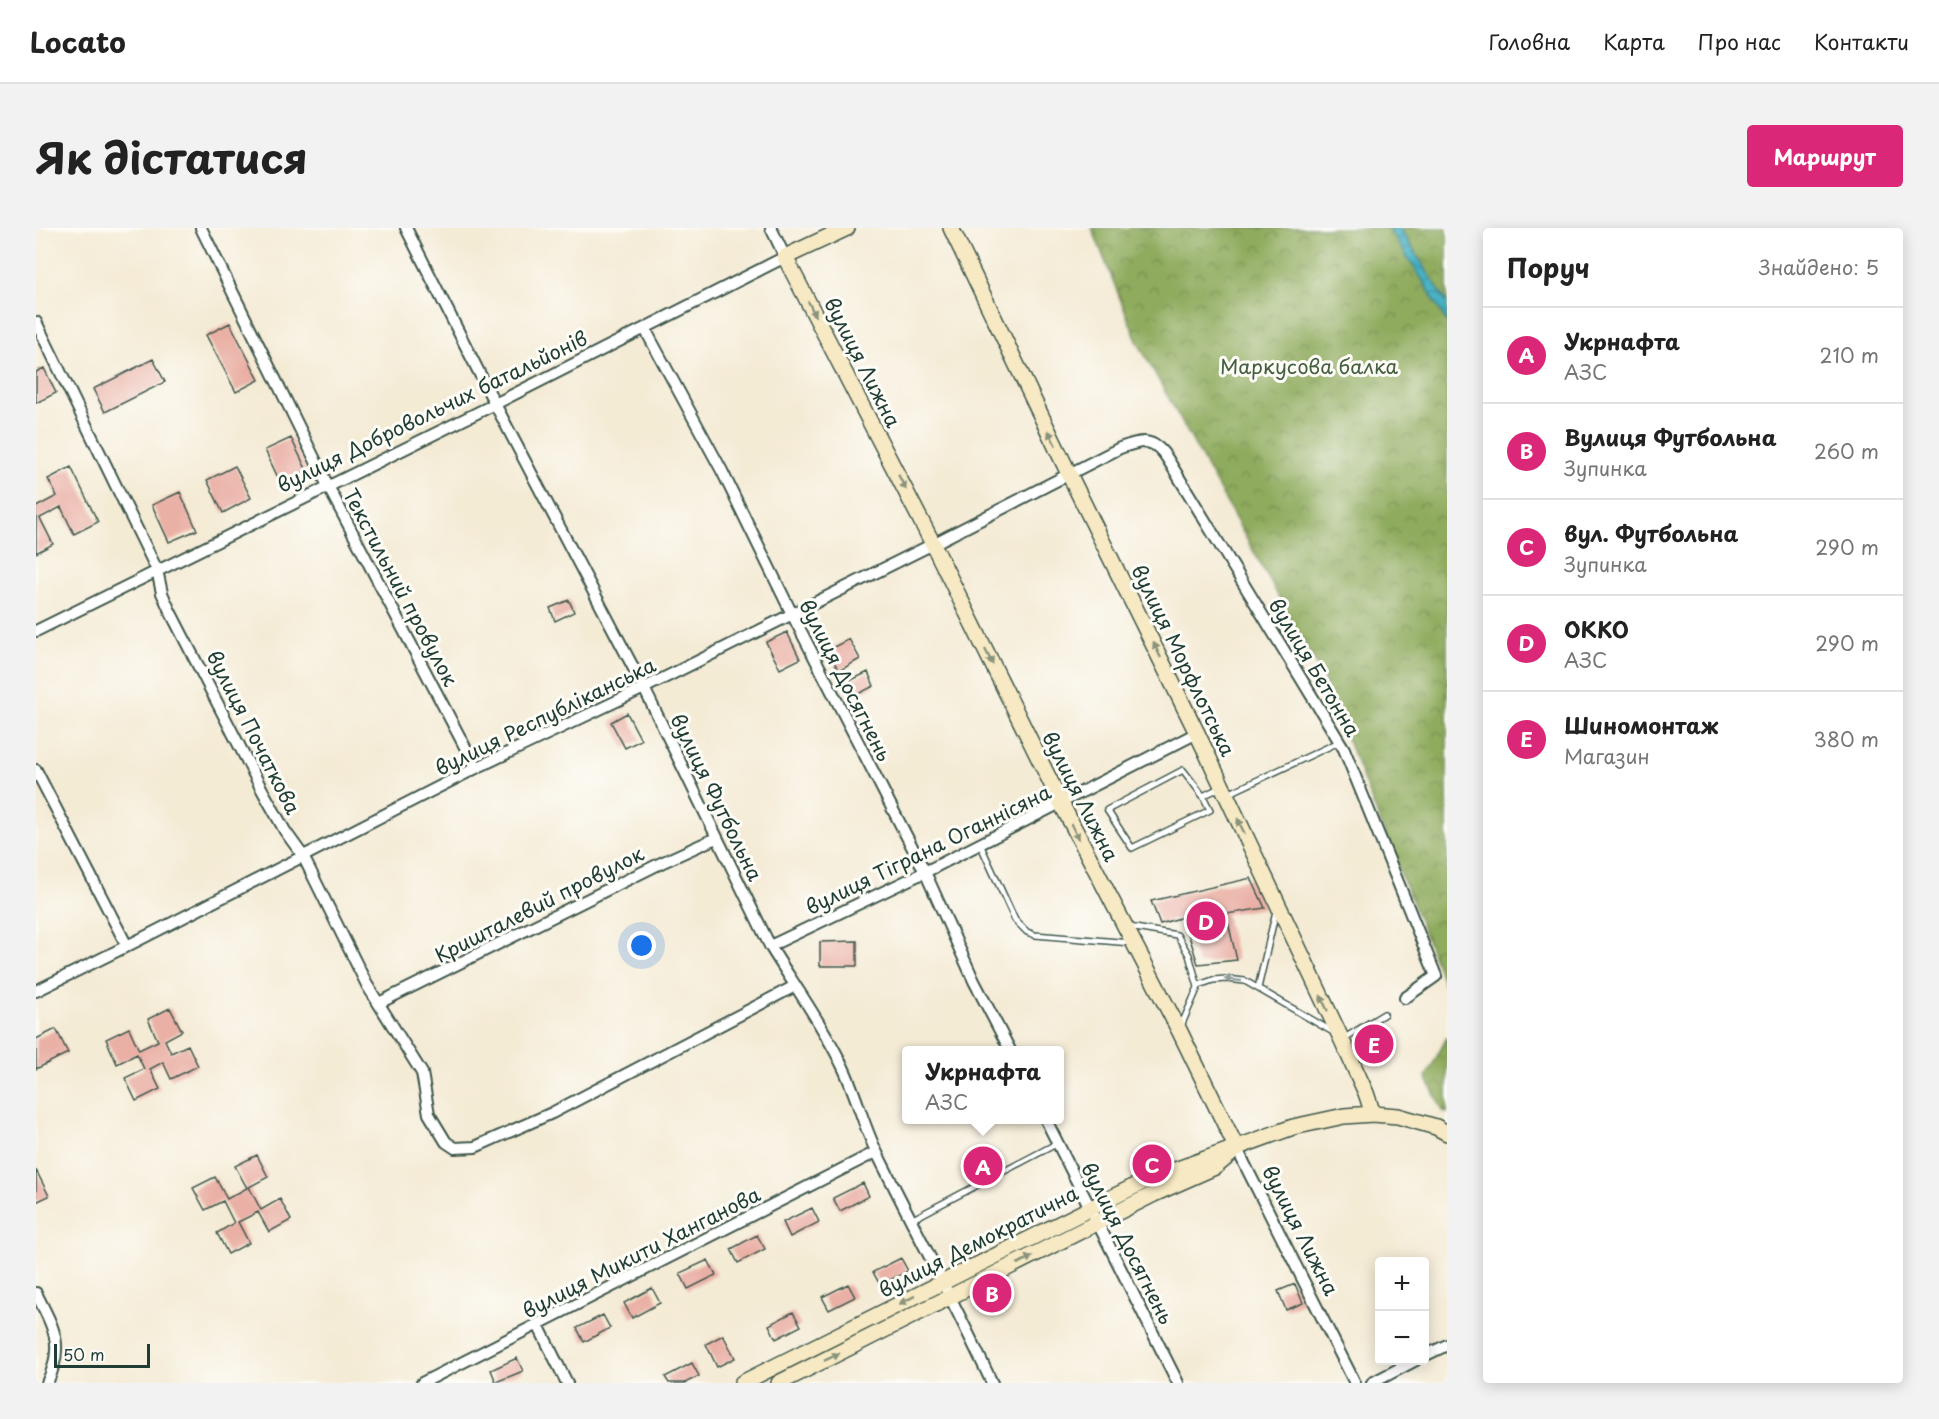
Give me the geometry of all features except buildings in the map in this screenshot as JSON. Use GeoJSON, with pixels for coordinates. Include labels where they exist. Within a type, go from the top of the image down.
{"type":"FeatureCollection","features":[{"type":"Feature","properties":{"kind":"street","name":"Текстильний провулок"},"geometry":{"type":"LineString","coordinates":[[201,228],[328,486],[476,768]]}},
{"type":"Feature","properties":{"kind":"street","name":"вулиця Лижна"},"geometry":{"type":"LineString","coordinates":[[771,228],[933,544],[1060,803],[1179,1030],[1355,1383]]}},
{"type":"Feature","properties":{"kind":"street","name":"вулиця Добровольчих батальйонів"},"geometry":{"type":"LineString","coordinates":[[36,632],[847,228]]}},
{"type":"Feature","properties":{"kind":"street","name":"вулиця Морфлотська"},"geometry":{"type":"LineString","coordinates":[[951,228],[1197,733],[1341,1038],[1373,1114]]}},
{"type":"Feature","properties":{"kind":"street","name":"вулиця Футбольна"},"geometry":{"type":"LineString","coordinates":[[410,229],[495,404],[644,688],[770,946],[816,1017],[842,1064],[876,1152],[952,1298],[992,1383]]}},
{"type":"Feature","properties":{"kind":"street","name":"вулиця Початкова"},"geometry":{"type":"LineString","coordinates":[[36,322],[158,570],[162,593],[170,611],[260,786],[285,831],[303,856],[349,949],[422,1073],[429,1114],[447,1142],[455,1148],[475,1147],[552,1113],[795,986]]}},
{"type":"Feature","properties":{"kind":"street","name":"вулиця Досягнень"},"geometry":{"type":"LineString","coordinates":[[645,329],[722,471],[792,614],[925,873],[974,981],[1008,1046]]}},
{"type":"Feature","properties":{"kind":"street","name":"вулиця Бетонна"},"geometry":{"type":"LineString","coordinates":[[1069,474],[1134,443],[1144,441],[1160,447],[1344,749],[1436,976],[1405,998]]}},
{"type":"Feature","properties":{"kind":"street","name":"вулиця Республіканська"},"geometry":{"type":"LineString","coordinates":[[36,991],[476,768],[644,688],[1069,474]]}},
{"type":"Feature","properties":{"kind":"street","name":"вулиця Тіграна Оганнісяна"},"geometry":{"type":"LineString","coordinates":[[770,946],[925,873],[1197,733]]}},
{"type":"Feature","properties":{"kind":"street"},"geometry":{"type":"LineString","coordinates":[[36,770],[128,946]]}},
{"type":"Feature","properties":{"kind":"street","name":"Кришталевий провулок"},"geometry":{"type":"LineString","coordinates":[[379,1003],[716,838]]}},
{"type":"Feature","properties":{"kind":"street","name":"вулиця Демократична"},"geometry":{"type":"LineString","coordinates":[[742,1383],[1145,1181],[1220,1154],[1303,1125],[1344,1116],[1373,1114],[1398,1116],[1436,1127],[1447,1133]]}},
{"type":"Feature","properties":{"kind":"street","name":"вулиця Досягнень"},"geometry":{"type":"LineString","coordinates":[[1048,1124],[1178,1383]]}},
{"type":"Feature","properties":{"kind":"street","name":"вулиця Демократична"},"geometry":{"type":"LineString","coordinates":[[779,1383],[952,1298],[1154,1194],[1215,1167],[1237,1149]]}},
{"type":"Feature","properties":{"kind":"street","name":"вулиця Микити Ханганова"},"geometry":{"type":"LineString","coordinates":[[422,1383],[876,1152]]}},
{"type":"Feature","properties":{"kind":"street"},"geometry":{"type":"LineString","coordinates":[[36,1293],[57,1339],[57,1358],[47,1383]]}},
{"type":"Feature","properties":{"kind":"street"},"geometry":{"type":"LineString","coordinates":[[538,1325],[567,1383]]}},
{"type":"Feature","properties":{"kind":"street"},"geometry":{"type":"LineString","coordinates":[[1429,1354],[1447,1345]]}},
{"type":"Feature","properties":{"kind":"street"},"geometry":{"type":"LineString","coordinates":[[1372,1383],[1406,1365]]}},
{"type":"Feature","properties":{"kind":"lane"},"geometry":{"type":"LineString","coordinates":[[1203,796],[1224,790],[1339,742]]}},
{"type":"Feature","properties":{"kind":"lane"},"geometry":{"type":"LineString","coordinates":[[1183,770],[1203,796],[1210,810],[1132,848],[1107,810],[1183,770]]}},
{"type":"Feature","properties":{"kind":"lane"},"geometry":{"type":"LineString","coordinates":[[980,844],[1016,920],[1027,932],[1035,935],[1134,944]]}},
{"type":"Feature","properties":{"kind":"lane"},"geometry":{"type":"LineString","coordinates":[[1258,988],[1278,904]]}},
{"type":"Feature","properties":{"kind":"lane"},"geometry":{"type":"LineString","coordinates":[[1124,926],[1177,935],[1190,955],[1198,987],[1179,1030]]}},
{"type":"Feature","properties":{"kind":"lane"},"geometry":{"type":"LineString","coordinates":[[1198,987],[1213,980],[1226,978],[1245,981],[1341,1038],[1383,1014]]}},
{"type":"Feature","properties":{"kind":"lane"},"geometry":{"type":"LineString","coordinates":[[911,1220],[1058,1143]]}},
{"type":"Feature","properties":{"kind":"green space","name":"Маркусова балка"},"geometry":{"type":"Polygon","coordinates":[[[1092,228],[1447,228],[1447,991],[1322,675],[1137,341],[1092,228]]]}},
{"type":"Feature","properties":{"kind":"green space"},"geometry":{"type":"Polygon","coordinates":[[[1447,1037],[1447,1113],[1443,1111],[1426,1077],[1447,1037]]]}},
{"type":"Feature","properties":{"kind":"water"},"geometry":{"type":"Polygon","coordinates":[[[1388,228],[1400,228],[1447,303],[1447,323],[1425,284],[1388,228]]]}},
{"type":"Feature","properties":{"kind":"place","name":"ОККО"},"geometry":{"type":"Point","coordinates":[1206,921]}},
{"type":"Feature","properties":{"kind":"place","name":"Шиномонтаж"},"geometry":{"type":"Point","coordinates":[1374,1044]}},
{"type":"Feature","properties":{"kind":"place","name":"вул. Футбольна"},"geometry":{"type":"Point","coordinates":[1152,1164]}},
{"type":"Feature","properties":{"kind":"place","name":"Укрнафта"},"geometry":{"type":"Point","coordinates":[983,1166]}},
{"type":"Feature","properties":{"kind":"place","name":"Вулиця Футбольна"},"geometry":{"type":"Point","coordinates":[992,1293]}}]}
